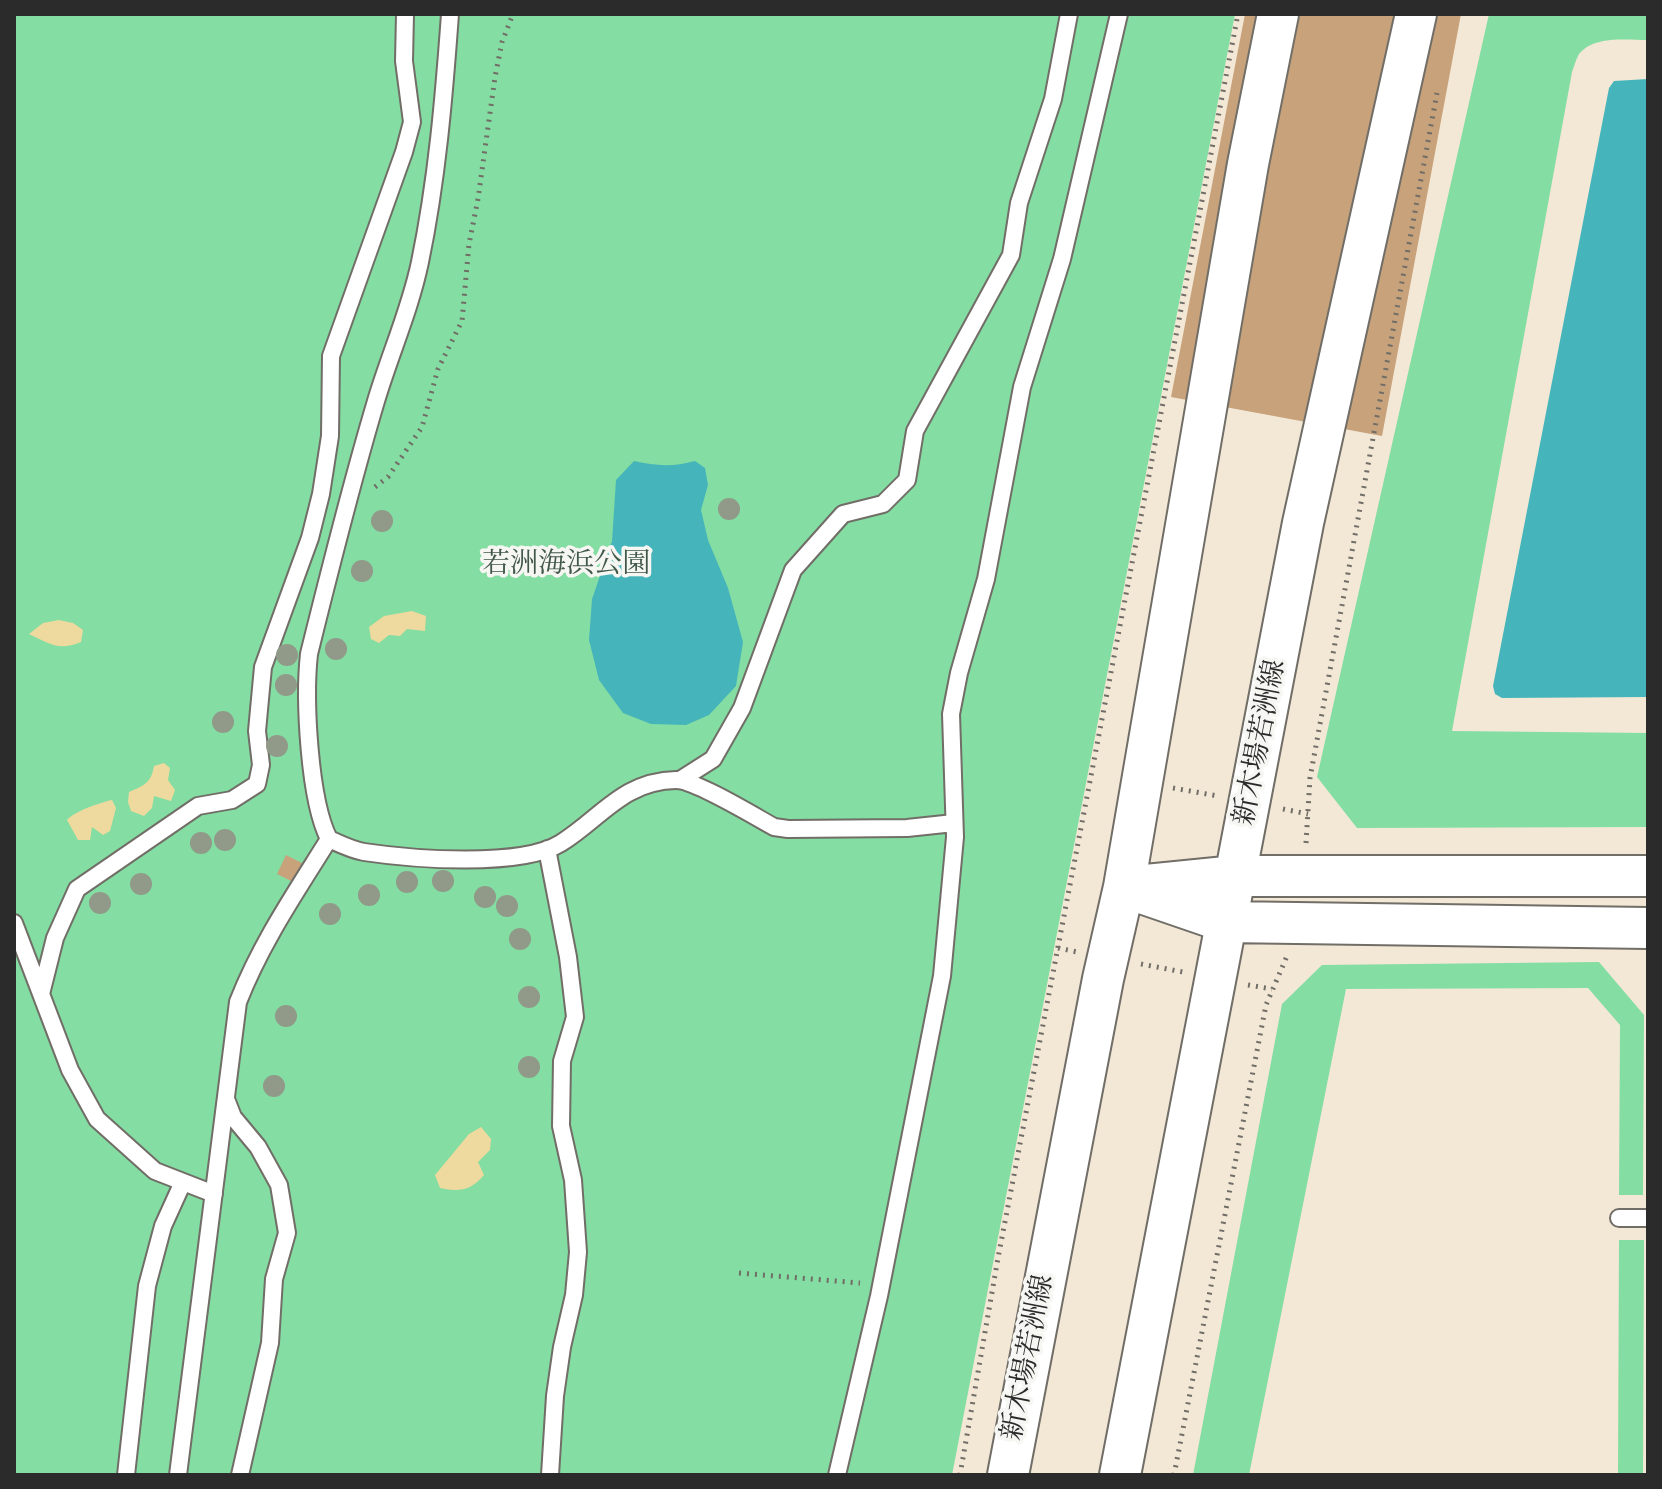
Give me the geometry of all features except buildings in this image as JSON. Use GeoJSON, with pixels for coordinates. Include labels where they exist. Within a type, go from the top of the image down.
{"type":"FeatureCollection","features":[{"type":"Feature","properties":{"kind":"street","name":"新木場若洲線"},"geometry":{"type":"LineString","coordinates":[[1008,1475],[1124,887],[1220,320],[1278,14]]}},
{"type":"Feature","properties":{"kind":"street","name":"新木場若洲線"},"geometry":{"type":"LineString","coordinates":[[1120,1475],[1303,523],[1416,14]]}},
{"type":"Feature","properties":{"kind":"street"},"geometry":{"type":"LineString","coordinates":[[1124,887],[1236,876],[1648,876]]}},
{"type":"Feature","properties":{"kind":"street"},"geometry":{"type":"LineString","coordinates":[[1124,887],[1226,922],[1648,928]]}},
{"type":"Feature","properties":{"kind":"lane"},"geometry":{"type":"LineString","coordinates":[[41,994],[55,938],[77,889],[198,806],[232,800],[257,784],[261,765],[257,731],[263,667],[310,538],[321,494],[330,436],[331,356],[412,122],[404,61],[405,14]]}},
{"type":"Feature","properties":{"kind":"lane"},"geometry":{"type":"LineString","coordinates":[[450,14],[431,203],[420,263],[404,324],[382,381],[340,526],[309,654],[306,679],[314,781],[320,821],[329,839],[360,851],[431,858],[532,855],[560,843],[624,794],[657,782],[680,780],[713,759],[742,708],[793,570],[843,514],[883,504],[907,480],[915,431],[1011,255],[1019,203],[1053,99],[1069,14]]}},
{"type":"Feature","properties":{"kind":"lane"},"geometry":{"type":"LineString","coordinates":[[837,1475],[881,1284],[942,976],[954,823],[951,714],[959,673],[986,579],[1022,387],[1062,259],[1119,14]]}},
{"type":"Feature","properties":{"kind":"lane"},"geometry":{"type":"LineString","coordinates":[[680,780],[774,827],[907,828],[954,823]]}},
{"type":"Feature","properties":{"kind":"lane"},"geometry":{"type":"LineString","coordinates":[[178,1475],[238,1002],[253,964],[329,839]]}},
{"type":"Feature","properties":{"kind":"lane"},"geometry":{"type":"LineString","coordinates":[[547,849],[568,957],[575,1017],[562,1061],[561,1126],[573,1180],[578,1252],[574,1295],[555,1396],[550,1475]]}},
{"type":"Feature","properties":{"kind":"lane"},"geometry":{"type":"LineString","coordinates":[[14,923],[70,1070],[97,1119],[155,1171],[214,1194]]}},
{"type":"Feature","properties":{"kind":"lane"},"geometry":{"type":"LineString","coordinates":[[224,1095],[233,1117],[258,1147],[279,1185],[287,1233],[274,1279],[270,1343],[240,1475]]}},
{"type":"Feature","properties":{"kind":"lane"},"geometry":{"type":"LineString","coordinates":[[126,1475],[147,1286],[163,1226],[183,1182]]}},
{"type":"Feature","properties":{"kind":"lane"},"geometry":{"type":"LineString","coordinates":[[1619,1218],[1648,1218]]}},
{"type":"Feature","properties":{"kind":"path"},"geometry":{"type":"LineString","coordinates":[[340,526],[363,498],[388,477],[422,427],[438,369],[462,321],[469,244],[495,77],[502,42],[513,14]]}},
{"type":"Feature","properties":{"kind":"path"},"geometry":{"type":"LineString","coordinates":[[960,1475],[1001,1242],[1238,14]]}},
{"type":"Feature","properties":{"kind":"path"},"geometry":{"type":"LineString","coordinates":[[1307,841],[1310,778],[1438,87]]}},
{"type":"Feature","properties":{"kind":"path"},"geometry":{"type":"LineString","coordinates":[[1093,773],[1308,814]]}},
{"type":"Feature","properties":{"kind":"path"},"geometry":{"type":"LineString","coordinates":[[1058,948],[1272,989]]}},
{"type":"Feature","properties":{"kind":"path"},"geometry":{"type":"LineString","coordinates":[[1174,1475],[1266,1005],[1288,952]]}},
{"type":"Feature","properties":{"kind":"path"},"geometry":{"type":"LineString","coordinates":[[739,1273],[881,1284]]}},
{"type":"Feature","properties":{"kind":"green space","name":"若洲海浜公園"},"geometry":{"type":"Polygon","coordinates":[[[14,14],[1235,14],[952,1475],[14,1475],[14,14]]]}},
{"type":"Feature","properties":{"kind":"green space"},"geometry":{"type":"Polygon","coordinates":[[[1489,14],[1648,14],[1648,40],[1611,40],[1593,44],[1579,54],[1572,72],[1452,731],[1648,733],[1648,827],[1357,828],[1317,777],[1489,14]]]}},
{"type":"Feature","properties":{"kind":"green space"},"geometry":{"type":"Polygon","coordinates":[[[1599,962],[1644,1015],[1643,1195],[1619,1195],[1620,1025],[1588,988],[1346,989],[1249,1475],[1193,1475],[1282,1004],[1322,965],[1599,962]]]}},
{"type":"Feature","properties":{"kind":"green space"},"geometry":{"type":"Polygon","coordinates":[[[1619,1240],[1644,1240],[1643,1475],[1618,1475],[1619,1240]]]}},
{"type":"Feature","properties":{"kind":"sand"},"geometry":{"type":"Polygon","coordinates":[[[412,611],[426,616],[425,631],[407,629],[400,636],[389,635],[379,643],[371,639],[369,627],[384,616],[412,611]]]}},
{"type":"Feature","properties":{"kind":"sand"},"geometry":{"type":"Polygon","coordinates":[[[59,620],[73,623],[83,630],[81,642],[60,646],[29,634],[43,623],[59,620]]]}},
{"type":"Feature","properties":{"kind":"sand"},"geometry":{"type":"Polygon","coordinates":[[[164,763],[170,768],[168,780],[175,790],[171,801],[154,796],[152,808],[144,816],[131,811],[129,792],[146,783],[154,766],[164,763]]]}},
{"type":"Feature","properties":{"kind":"sand"},"geometry":{"type":"Polygon","coordinates":[[[112,800],[116,808],[110,831],[103,835],[92,827],[90,840],[78,840],[67,820],[94,805],[112,800]]]}},
{"type":"Feature","properties":{"kind":"sand"},"geometry":{"type":"Polygon","coordinates":[[[481,1127],[491,1139],[490,1150],[478,1162],[484,1175],[464,1189],[440,1188],[435,1175],[469,1134],[481,1127]]]}},
{"type":"Feature","properties":{"kind":"water"},"geometry":{"type":"Polygon","coordinates":[[[1648,79],[1648,697],[1502,698],[1495,694],[1493,686],[1609,88],[1614,81],[1648,79]]]}},
{"type":"Feature","properties":{"kind":"water"},"geometry":{"type":"Polygon","coordinates":[[[634,461],[664,465],[695,461],[705,468],[708,485],[701,510],[708,540],[728,588],[743,642],[736,686],[709,715],[686,725],[651,724],[623,713],[599,680],[589,640],[592,599],[612,541],[616,480],[634,461]]]}}]}
